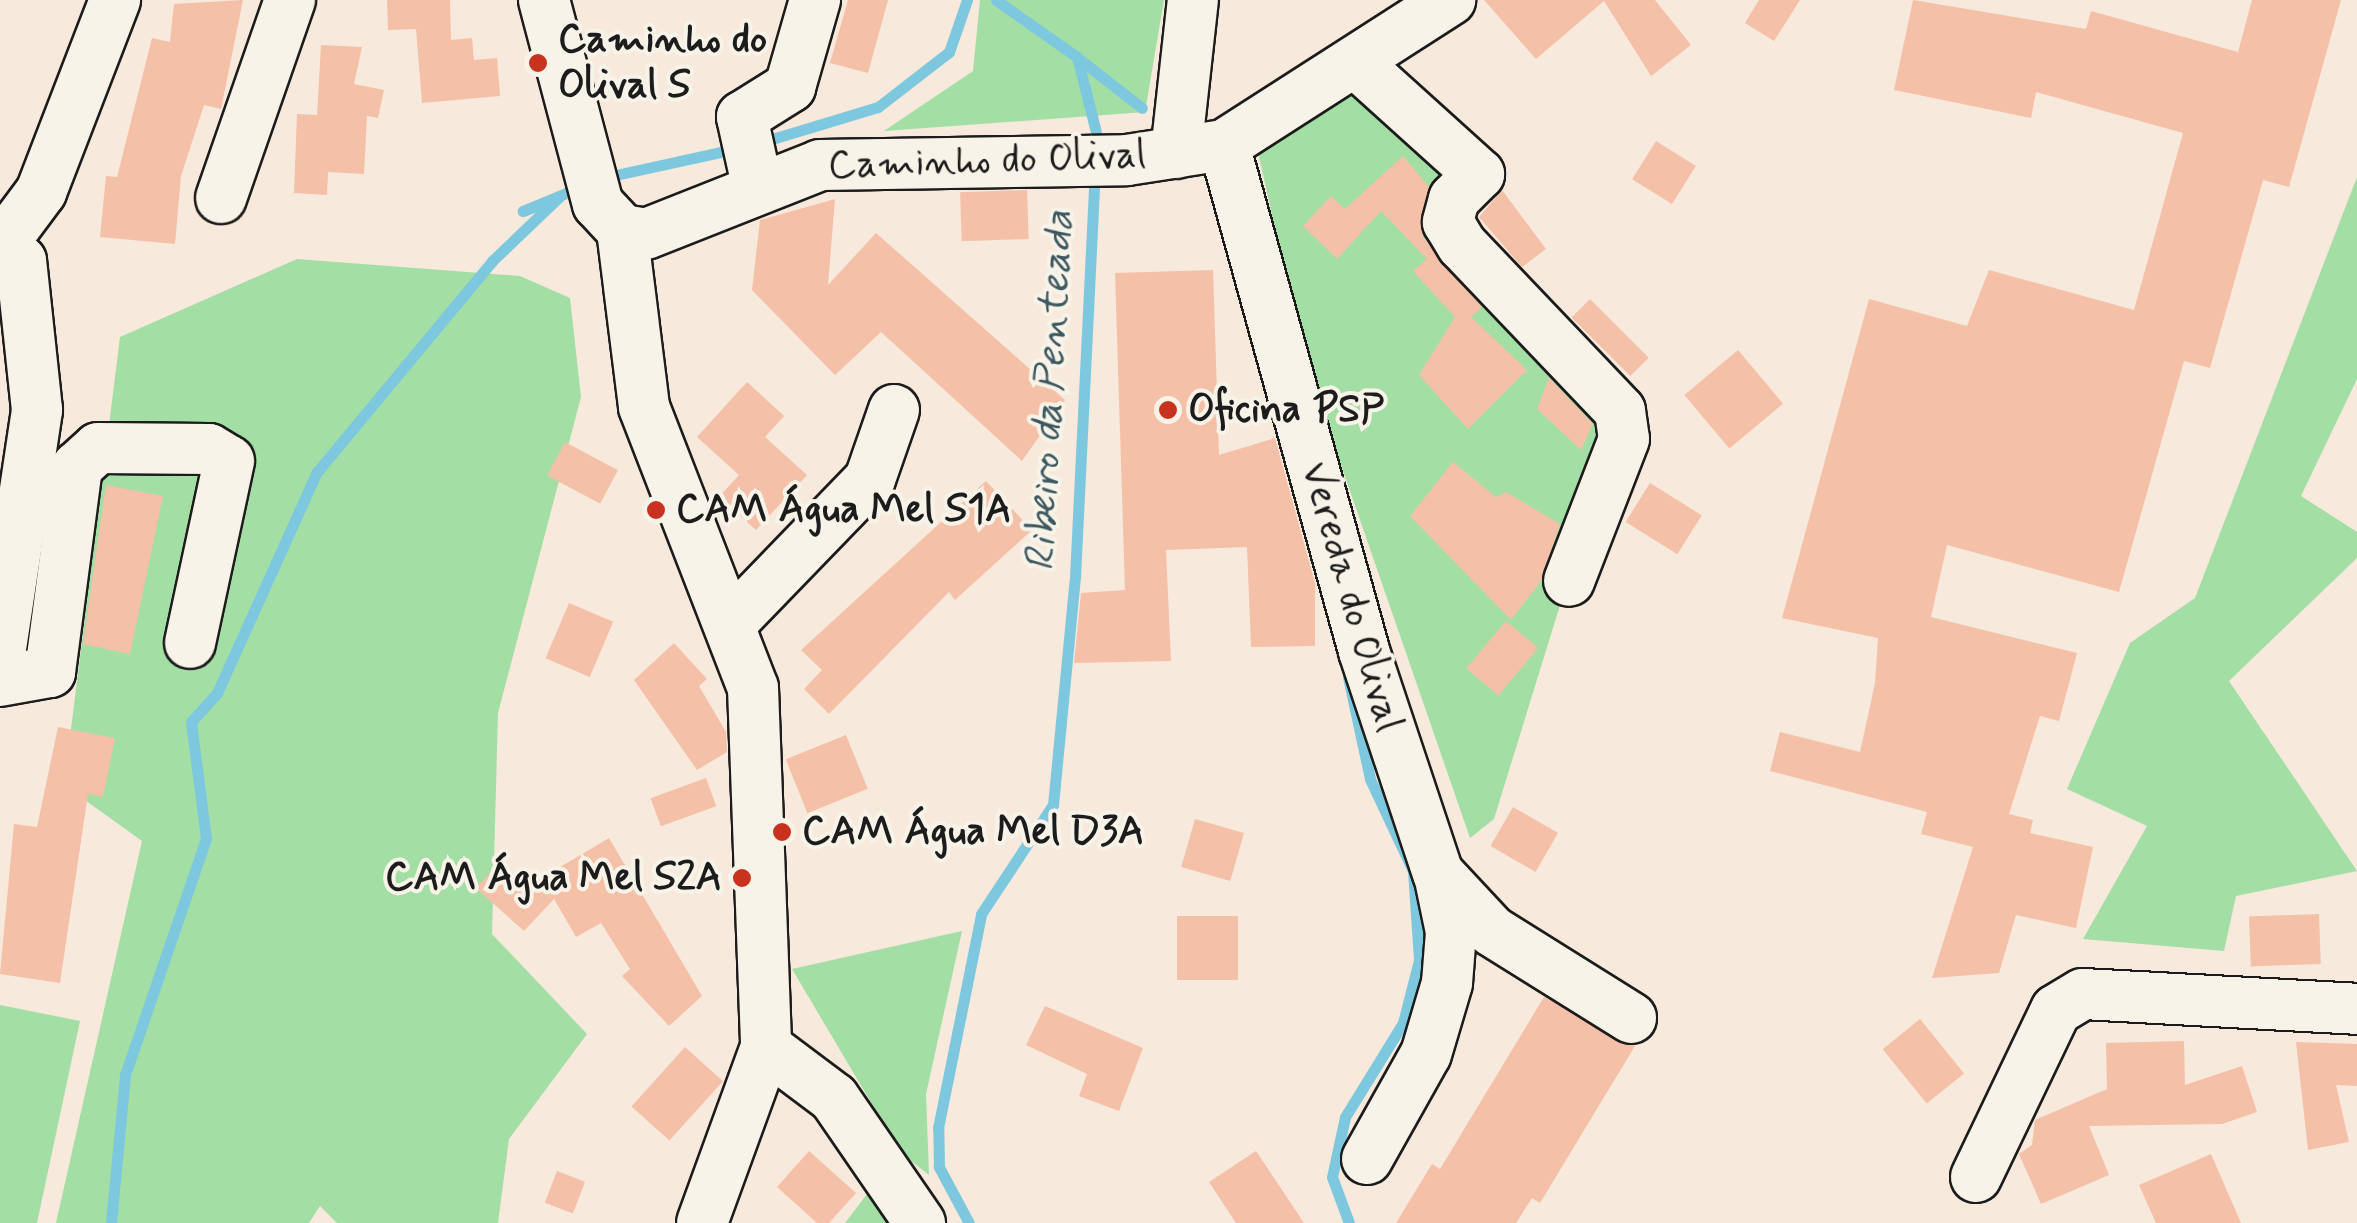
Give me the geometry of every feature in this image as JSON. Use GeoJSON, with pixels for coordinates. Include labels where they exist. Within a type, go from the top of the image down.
{"type":"FeatureCollection","features":[{"type":"Feature","properties":{"kind":"street"},"geometry":{"type":"LineString","coordinates":[[0,656],[37,410],[20,261],[0,247],[41,192],[115,0]]}},
{"type":"Feature","properties":{"kind":"street"},"geometry":{"type":"LineString","coordinates":[[221,198],[290,0]]}},
{"type":"Feature","properties":{"kind":"street"},"geometry":{"type":"LineString","coordinates":[[544,0],[598,204],[622,230],[644,407],[732,620],[753,688],[766,1047],[702,1223]]}},
{"type":"Feature","properties":{"kind":"street"},"geometry":{"type":"LineString","coordinates":[[757,185],[742,117],[790,87],[816,0]]}},
{"type":"Feature","properties":{"kind":"street"},"geometry":{"type":"LineString","coordinates":[[1193,0],[1200,149]]}},
{"type":"Feature","properties":{"kind":"street","name":"Caminho do Olival"},"geometry":{"type":"LineString","coordinates":[[622,230],[672,229],[757,185],[820,165],[1127,160],[1200,149],[1356,63],[1450,0]]}},
{"type":"Feature","properties":{"kind":"street"},"geometry":{"type":"LineString","coordinates":[[1356,63],[1479,174],[1454,200],[1448,222],[1462,246],[1620,411],[1624,439],[1570,581]]}},
{"type":"Feature","properties":{"kind":"street","name":"Vereda do Olival"},"geometry":{"type":"LineString","coordinates":[[1200,149],[1438,872],[1451,932],[1446,984],[1426,1054],[1367,1160]]}},
{"type":"Feature","properties":{"kind":"street"},"geometry":{"type":"LineString","coordinates":[[732,620],[870,479],[894,410]]}},
{"type":"Feature","properties":{"kind":"street"},"geometry":{"type":"LineString","coordinates":[[0,681],[50,672],[77,467],[98,448],[209,449],[229,461],[190,643]]}},
{"type":"Feature","properties":{"kind":"street","name":"Vereda do Olival"},"geometry":{"type":"LineString","coordinates":[[1438,872],[1492,932],[1630,1018]]}},
{"type":"Feature","properties":{"kind":"street"},"geometry":{"type":"LineString","coordinates":[[1976,1176],[2056,1010],[2083,994],[2357,1009]]}},
{"type":"Feature","properties":{"kind":"street"},"geometry":{"type":"LineString","coordinates":[[766,1047],[834,1098],[920,1223]]}},
{"type":"Feature","properties":{"kind":"green space"},"geometry":{"type":"Polygon","coordinates":[[[980,0],[1164,0],[1145,112],[884,131],[973,71],[980,0]]]}},
{"type":"Feature","properties":{"kind":"green space"},"geometry":{"type":"Polygon","coordinates":[[[1356,63],[1479,174],[1454,199],[1620,411],[1494,819],[1470,838],[1304,358],[1258,152],[1356,63]]]}},
{"type":"Feature","properties":{"kind":"green space"},"geometry":{"type":"Polygon","coordinates":[[[2357,177],[2357,379],[2301,496],[2357,532],[2357,558],[2229,681],[2357,871],[2236,896],[2224,951],[2083,939],[2147,826],[2067,789],[2130,643],[2195,598],[2357,177]]]}},
{"type":"Feature","properties":{"kind":"green space"},"geometry":{"type":"Polygon","coordinates":[[[297,259],[520,276],[570,298],[581,397],[498,713],[492,934],[587,1034],[509,1139],[498,1223],[337,1223],[320,1206],[309,1223],[56,1223],[142,841],[64,785],[120,337],[297,259]]]}},
{"type":"Feature","properties":{"kind":"green space"},"geometry":{"type":"Polygon","coordinates":[[[962,931],[926,1094],[929,1175],[901,1153],[792,969],[962,931]]]}},
{"type":"Feature","properties":{"kind":"green space"},"geometry":{"type":"Polygon","coordinates":[[[0,1005],[80,1021],[37,1223],[0,1223],[0,1005]]]}},
{"type":"Feature","properties":{"kind":"green space"},"geometry":{"type":"Polygon","coordinates":[[[867,1194],[889,1223],[845,1223],[867,1194]]]}},
{"type":"Feature","properties":{"kind":"building"},"geometry":{"type":"Polygon","coordinates":[[[243,0],[221,109],[204,105],[181,176],[175,244],[100,237],[106,176],[117,177],[152,38],[170,42],[174,4],[243,0]]]}},
{"type":"Feature","properties":{"kind":"building"},"geometry":{"type":"Polygon","coordinates":[[[387,0],[450,0],[451,40],[472,38],[474,60],[497,58],[500,96],[422,103],[416,29],[388,30],[387,0]]]}},
{"type":"Feature","properties":{"kind":"building"},"geometry":{"type":"Polygon","coordinates":[[[848,0],[888,0],[868,73],[830,63],[848,0]]]}},
{"type":"Feature","properties":{"kind":"building"},"geometry":{"type":"Polygon","coordinates":[[[1484,0],[1655,0],[1691,45],[1651,76],[1604,1],[1536,59],[1484,0]]]}},
{"type":"Feature","properties":{"kind":"building"},"geometry":{"type":"Polygon","coordinates":[[[1759,0],[1800,0],[1774,41],[1745,23],[1759,0]]]}},
{"type":"Feature","properties":{"kind":"building"},"geometry":{"type":"Polygon","coordinates":[[[1913,0],[2086,29],[2091,11],[2238,52],[2252,0],[2341,0],[2289,187],[2263,180],[2210,368],[2184,361],[2119,592],[1947,545],[1931,617],[2077,653],[2059,721],[2040,716],[2009,814],[2033,820],[2030,833],[2093,847],[2076,928],[2016,915],[1999,973],[1932,978],[1973,847],[1921,834],[1927,812],[1770,771],[1780,732],[1860,752],[1875,683],[1878,638],[1782,618],[1869,299],[1967,326],[1989,270],[2134,310],[2183,133],[2036,92],[2031,118],[1894,90],[1913,0]]]}},
{"type":"Feature","properties":{"kind":"building"},"geometry":{"type":"Polygon","coordinates":[[[321,45],[362,47],[354,84],[384,90],[378,118],[367,116],[364,174],[328,172],[327,195],[294,193],[297,114],[317,115],[321,45]]]}},
{"type":"Feature","properties":{"kind":"building"},"geometry":{"type":"Polygon","coordinates":[[[1656,141],[1696,166],[1672,204],[1632,179],[1656,141]]]}},
{"type":"Feature","properties":{"kind":"building"},"geometry":{"type":"Polygon","coordinates":[[[1403,156],[1429,187],[1423,237],[1482,307],[1471,317],[1527,370],[1468,429],[1419,375],[1455,317],[1413,271],[1427,259],[1381,211],[1337,259],[1303,226],[1331,196],[1345,209],[1403,156]]]}},
{"type":"Feature","properties":{"kind":"building"},"geometry":{"type":"Polygon","coordinates":[[[1027,190],[1029,239],[962,241],[960,192],[1027,190]]]}},
{"type":"Feature","properties":{"kind":"building"},"geometry":{"type":"Polygon","coordinates":[[[1502,190],[1546,249],[1522,267],[1479,217],[1502,190]]]}},
{"type":"Feature","properties":{"kind":"building"},"geometry":{"type":"Polygon","coordinates":[[[835,199],[828,285],[876,233],[1065,400],[1022,461],[881,332],[835,375],[752,290],[760,220],[835,199]]]}},
{"type":"Feature","properties":{"kind":"building"},"geometry":{"type":"Polygon","coordinates":[[[1213,270],[1219,455],[1275,438],[1315,583],[1315,646],[1251,647],[1247,547],[1166,550],[1171,661],[1074,663],[1081,593],[1125,590],[1115,273],[1213,270]]]}},
{"type":"Feature","properties":{"kind":"building"},"geometry":{"type":"Polygon","coordinates":[[[1590,299],[1649,358],[1630,376],[1572,317],[1590,299]]]}},
{"type":"Feature","properties":{"kind":"building"},"geometry":{"type":"Polygon","coordinates":[[[1738,350],[1783,404],[1729,449],[1684,395],[1738,350]]]}},
{"type":"Feature","properties":{"kind":"building"},"geometry":{"type":"Polygon","coordinates":[[[1549,378],[1593,424],[1581,450],[1537,409],[1549,378]]]}},
{"type":"Feature","properties":{"kind":"building"},"geometry":{"type":"Polygon","coordinates":[[[747,382],[784,416],[765,437],[807,475],[756,530],[719,497],[739,475],[697,437],[747,382]]]}},
{"type":"Feature","properties":{"kind":"building"},"geometry":{"type":"Polygon","coordinates":[[[565,442],[618,470],[600,504],[547,476],[565,442]]]}},
{"type":"Feature","properties":{"kind":"building"},"geometry":{"type":"Polygon","coordinates":[[[1453,462],[1496,497],[1506,492],[1560,524],[1541,581],[1511,620],[1410,516],[1453,462]]]}},
{"type":"Feature","properties":{"kind":"building"},"geometry":{"type":"Polygon","coordinates":[[[986,481],[1032,530],[955,600],[949,592],[829,714],[804,689],[822,670],[801,650],[986,481]]]}},
{"type":"Feature","properties":{"kind":"building"},"geometry":{"type":"Polygon","coordinates":[[[1650,483],[1702,515],[1677,554],[1626,522],[1650,483]]]}},
{"type":"Feature","properties":{"kind":"building"},"geometry":{"type":"Polygon","coordinates":[[[106,485],[163,496],[130,654],[83,644],[106,485]]]}},
{"type":"Feature","properties":{"kind":"building"},"geometry":{"type":"Polygon","coordinates":[[[569,603],[613,622],[590,677],[546,658],[569,603]]]}},
{"type":"Feature","properties":{"kind":"building"},"geometry":{"type":"Polygon","coordinates":[[[1506,621],[1538,648],[1498,695],[1466,668],[1506,621]]]}},
{"type":"Feature","properties":{"kind":"building"},"geometry":{"type":"Polygon","coordinates":[[[674,643],[707,679],[699,686],[726,732],[727,752],[697,770],[634,680],[674,643]]]}},
{"type":"Feature","properties":{"kind":"building"},"geometry":{"type":"Polygon","coordinates":[[[58,727],[115,738],[103,797],[88,794],[60,983],[0,974],[14,824],[37,827],[58,727]]]}},
{"type":"Feature","properties":{"kind":"building"},"geometry":{"type":"Polygon","coordinates":[[[846,735],[868,789],[807,813],[786,759],[846,735]]]}},
{"type":"Feature","properties":{"kind":"building"},"geometry":{"type":"Polygon","coordinates":[[[706,778],[716,806],[661,826],[651,798],[706,778]]]}},
{"type":"Feature","properties":{"kind":"building"},"geometry":{"type":"Polygon","coordinates":[[[1513,807],[1558,833],[1536,872],[1490,846],[1513,807]]]}},
{"type":"Feature","properties":{"kind":"building"},"geometry":{"type":"Polygon","coordinates":[[[1195,819],[1244,833],[1230,881],[1181,867],[1195,819]]]}},
{"type":"Feature","properties":{"kind":"building"},"geometry":{"type":"Polygon","coordinates":[[[609,838],[702,996],[669,1026],[622,976],[630,969],[601,923],[576,937],[554,899],[524,931],[476,888],[497,865],[523,889],[609,838]]]}},
{"type":"Feature","properties":{"kind":"building"},"geometry":{"type":"Polygon","coordinates":[[[2319,914],[2321,964],[2251,966],[2249,916],[2319,914]]]}},
{"type":"Feature","properties":{"kind":"building"},"geometry":{"type":"Polygon","coordinates":[[[1177,916],[1238,916],[1238,980],[1177,980],[1177,916]]]}},
{"type":"Feature","properties":{"kind":"building"},"geometry":{"type":"Polygon","coordinates":[[[1544,997],[1635,1046],[1540,1203],[1532,1198],[1516,1223],[1396,1223],[1432,1164],[1440,1169],[1544,997]]]}},
{"type":"Feature","properties":{"kind":"building"},"geometry":{"type":"Polygon","coordinates":[[[1045,1006],[1143,1048],[1119,1111],[1079,1096],[1087,1074],[1026,1045],[1045,1006]]]}},
{"type":"Feature","properties":{"kind":"building"},"geometry":{"type":"Polygon","coordinates":[[[1920,1019],[1964,1073],[1927,1104],[1883,1049],[1920,1019]]]}},
{"type":"Feature","properties":{"kind":"building"},"geometry":{"type":"Polygon","coordinates":[[[2184,1041],[2185,1085],[2242,1066],[2257,1112],[2222,1124],[2089,1126],[2109,1175],[2041,1204],[2019,1154],[2032,1145],[2035,1120],[2107,1089],[2106,1043],[2184,1041]]]}},
{"type":"Feature","properties":{"kind":"building"},"geometry":{"type":"Polygon","coordinates":[[[2296,1042],[2357,1044],[2357,1086],[2336,1085],[2349,1142],[2308,1150],[2296,1042]]]}},
{"type":"Feature","properties":{"kind":"building"},"geometry":{"type":"Polygon","coordinates":[[[685,1047],[723,1081],[669,1141],[631,1106],[685,1047]]]}},
{"type":"Feature","properties":{"kind":"building"},"geometry":{"type":"Polygon","coordinates":[[[809,1151],[856,1193],[829,1223],[817,1223],[777,1187],[809,1151]]]}},
{"type":"Feature","properties":{"kind":"building"},"geometry":{"type":"Polygon","coordinates":[[[1256,1151],[1304,1223],[1236,1223],[1209,1182],[1256,1151]]]}},
{"type":"Feature","properties":{"kind":"building"},"geometry":{"type":"Polygon","coordinates":[[[2211,1154],[2241,1223],[2156,1223],[2139,1185],[2211,1154]]]}},
{"type":"Feature","properties":{"kind":"building"},"geometry":{"type":"Polygon","coordinates":[[[557,1171],[585,1182],[573,1213],[545,1203],[557,1171]]]}},
{"type":"Feature","properties":{"kind":"waterway","name":"Ribeiro da Penteada"},"geometry":{"type":"LineString","coordinates":[[762,142],[878,107],[949,52],[967,0]]}},
{"type":"Feature","properties":{"kind":"waterway","name":"Ribeiro da Penteada"},"geometry":{"type":"LineString","coordinates":[[996,0],[1077,57],[1096,132]]}},
{"type":"Feature","properties":{"kind":"waterway"},"geometry":{"type":"LineString","coordinates":[[1078,58],[1142,108]]}},
{"type":"Feature","properties":{"kind":"waterway","name":"Ribeiro da Penteada"},"geometry":{"type":"LineString","coordinates":[[602,178],[734,149]]}},
{"type":"Feature","properties":{"kind":"waterway","name":"Ribeiro da Penteada"},"geometry":{"type":"LineString","coordinates":[[111,1223],[125,1075],[206,838],[191,722],[217,693],[317,472],[492,261],[559,197],[523,211],[580,187]]}},
{"type":"Feature","properties":{"kind":"waterway","name":"Ribeiro da Penteada"},"geometry":{"type":"LineString","coordinates":[[969,1223],[939,1167],[938,1128],[981,914],[1053,805],[1075,577],[1094,188]]}},
{"type":"Feature","properties":{"kind":"waterway"},"geometry":{"type":"LineString","coordinates":[[1348,677],[1370,779],[1413,871],[1419,960],[1403,1023],[1345,1117],[1332,1177],[1349,1223]]}},
{"type":"Feature","properties":{"kind":"place","name":"Caminho do Olival S"},"geometry":{"type":"Point","coordinates":[538,63]}},
{"type":"Feature","properties":{"kind":"place","name":"Oficina PSP"},"geometry":{"type":"Point","coordinates":[1168,410]}},
{"type":"Feature","properties":{"kind":"place","name":"CAM Água Mel S1A"},"geometry":{"type":"Point","coordinates":[656,510]}},
{"type":"Feature","properties":{"kind":"place","name":"CAM Água Mel D3A"},"geometry":{"type":"Point","coordinates":[782,832]}},
{"type":"Feature","properties":{"kind":"place","name":"CAM Água Mel S2A"},"geometry":{"type":"Point","coordinates":[742,878]}}]}
